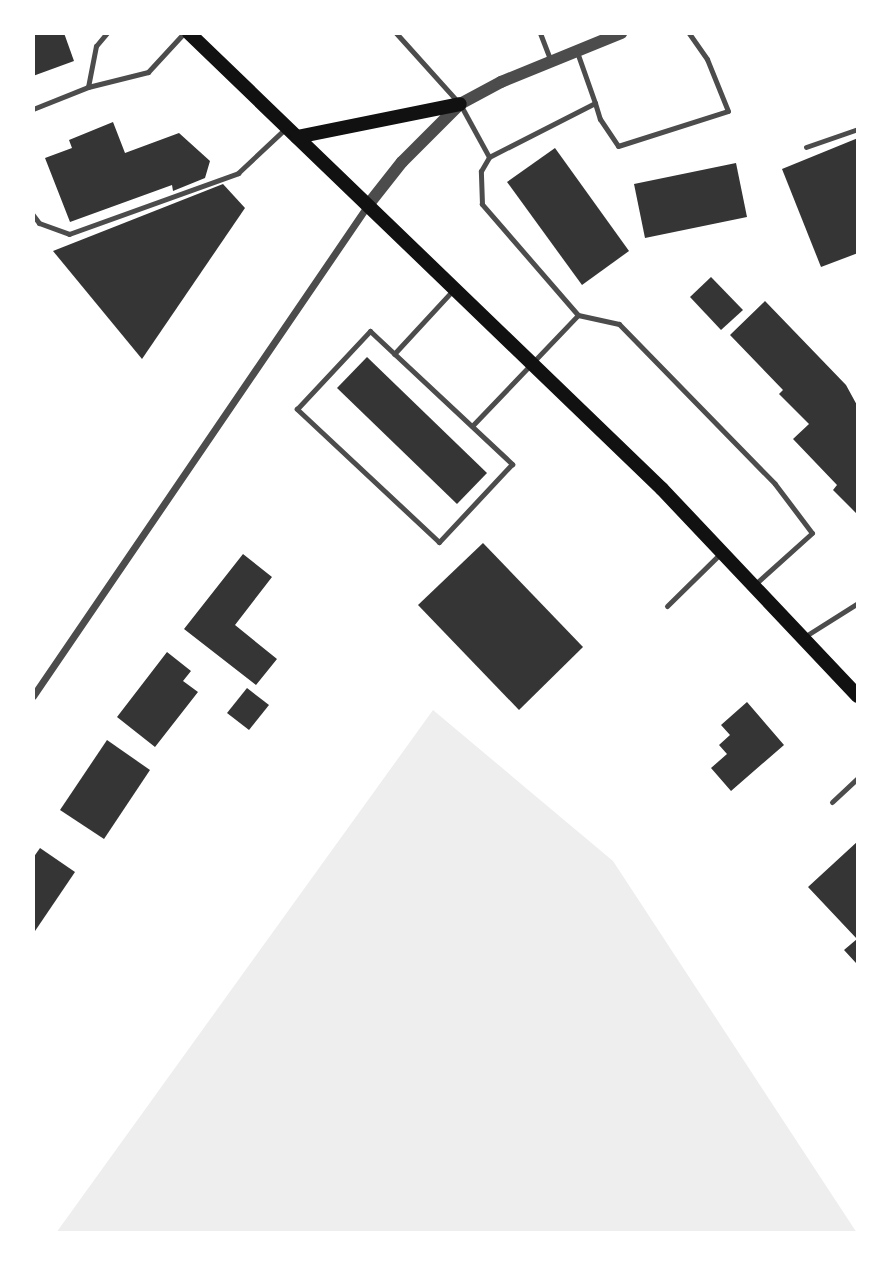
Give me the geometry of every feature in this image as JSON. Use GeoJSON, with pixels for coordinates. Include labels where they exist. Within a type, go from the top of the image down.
{"type":"FeatureCollection","features":[{"type":"Feature","properties":{"kind":"main road"},"geometry":{"type":"LineString","coordinates":[[189,33],[455,288],[722,551],[858,696]]}},
{"type":"Feature","properties":{"kind":"main road"},"geometry":{"type":"LineString","coordinates":[[292,132],[460,104]]}},
{"type":"Feature","properties":{"kind":"street"},"geometry":{"type":"LineString","coordinates":[[33,696],[368,205],[402,162],[460,104],[501,82],[621,33]]}},
{"type":"Feature","properties":{"kind":"lane"},"geometry":{"type":"LineString","coordinates":[[88,87],[96,46],[107,33]]}},
{"type":"Feature","properties":{"kind":"lane"},"geometry":{"type":"LineString","coordinates":[[33,109],[88,87],[148,72],[184,33]]}},
{"type":"Feature","properties":{"kind":"lane"},"geometry":{"type":"LineString","coordinates":[[396,33],[460,104],[489,157]]}},
{"type":"Feature","properties":{"kind":"lane"},"geometry":{"type":"LineString","coordinates":[[540,33],[551,62]]}},
{"type":"Feature","properties":{"kind":"lane"},"geometry":{"type":"LineString","coordinates":[[576,52],[600,119],[618,146],[728,111],[707,59],[689,33]]}},
{"type":"Feature","properties":{"kind":"lane"},"geometry":{"type":"LineString","coordinates":[[595,103],[489,157],[481,171],[482,204],[578,315],[619,324],[775,484],[812,533],[754,585]]}},
{"type":"Feature","properties":{"kind":"lane"},"geometry":{"type":"LineString","coordinates":[[806,147],[858,129]]}},
{"type":"Feature","properties":{"kind":"lane"},"geometry":{"type":"LineString","coordinates":[[33,215],[39,223],[69,234],[238,173],[292,132]]}},
{"type":"Feature","properties":{"kind":"lane"},"geometry":{"type":"LineString","coordinates":[[394,354],[455,288]]}},
{"type":"Feature","properties":{"kind":"lane"},"geometry":{"type":"LineString","coordinates":[[472,426],[578,315]]}},
{"type":"Feature","properties":{"kind":"lane"},"geometry":{"type":"LineString","coordinates":[[370,331],[472,426],[512,464],[439,542],[297,409],[370,331]]}},
{"type":"Feature","properties":{"kind":"lane"},"geometry":{"type":"LineString","coordinates":[[667,606],[722,551]]}},
{"type":"Feature","properties":{"kind":"lane"},"geometry":{"type":"LineString","coordinates":[[804,637],[858,603]]}},
{"type":"Feature","properties":{"kind":"lane"},"geometry":{"type":"LineString","coordinates":[[832,802],[858,778]]}},
{"type":"Feature","properties":{"kind":"shaded area"},"geometry":{"type":"Polygon","coordinates":[[[433,710],[613,861],[857,1233],[56,1233],[433,710]]]}},
{"type":"Feature","properties":{"kind":"building"},"geometry":{"type":"Polygon","coordinates":[[[33,33],[64,33],[74,61],[33,76],[33,33]]]}},
{"type":"Feature","properties":{"kind":"building"},"geometry":{"type":"Polygon","coordinates":[[[113,122],[125,153],[179,133],[210,161],[205,178],[173,191],[172,185],[70,222],[45,158],[72,148],[69,140],[113,122]]]}},
{"type":"Feature","properties":{"kind":"building"},"geometry":{"type":"Polygon","coordinates":[[[858,138],[858,253],[821,267],[782,169],[858,138]]]}},
{"type":"Feature","properties":{"kind":"building"},"geometry":{"type":"Polygon","coordinates":[[[555,148],[629,251],[582,285],[507,182],[555,148]]]}},
{"type":"Feature","properties":{"kind":"building"},"geometry":{"type":"Polygon","coordinates":[[[736,163],[747,217],[645,238],[634,184],[736,163]]]}},
{"type":"Feature","properties":{"kind":"building"},"geometry":{"type":"Polygon","coordinates":[[[223,184],[245,208],[142,359],[53,251],[223,184]]]}},
{"type":"Feature","properties":{"kind":"building"},"geometry":{"type":"Polygon","coordinates":[[[711,277],[743,310],[721,330],[690,297],[711,277]]]}},
{"type":"Feature","properties":{"kind":"building"},"geometry":{"type":"Polygon","coordinates":[[[765,301],[846,385],[858,407],[858,515],[833,490],[837,485],[793,439],[809,424],[779,394],[783,390],[730,335],[765,301]]]}},
{"type":"Feature","properties":{"kind":"building"},"geometry":{"type":"Polygon","coordinates":[[[367,357],[487,473],[457,504],[337,388],[367,357]]]}},
{"type":"Feature","properties":{"kind":"building"},"geometry":{"type":"Polygon","coordinates":[[[483,543],[583,647],[519,710],[418,605],[483,543]]]}},
{"type":"Feature","properties":{"kind":"building"},"geometry":{"type":"Polygon","coordinates":[[[243,554],[272,577],[235,625],[277,659],[256,685],[184,629],[243,554]]]}},
{"type":"Feature","properties":{"kind":"building"},"geometry":{"type":"Polygon","coordinates":[[[167,652],[191,671],[183,681],[198,692],[155,747],[117,717],[167,652]]]}},
{"type":"Feature","properties":{"kind":"building"},"geometry":{"type":"Polygon","coordinates":[[[247,688],[269,705],[249,730],[227,713],[247,688]]]}},
{"type":"Feature","properties":{"kind":"building"},"geometry":{"type":"Polygon","coordinates":[[[747,702],[784,745],[731,791],[711,768],[727,754],[719,745],[730,735],[721,725],[747,702]]]}},
{"type":"Feature","properties":{"kind":"building"},"geometry":{"type":"Polygon","coordinates":[[[107,740],[150,770],[104,839],[60,810],[107,740]]]}},
{"type":"Feature","properties":{"kind":"building"},"geometry":{"type":"Polygon","coordinates":[[[858,841],[858,962],[856,963],[844,950],[857,939],[808,887],[858,841]]]}},
{"type":"Feature","properties":{"kind":"building"},"geometry":{"type":"Polygon","coordinates":[[[40,848],[75,872],[33,934],[33,858],[40,848]]]}}]}
